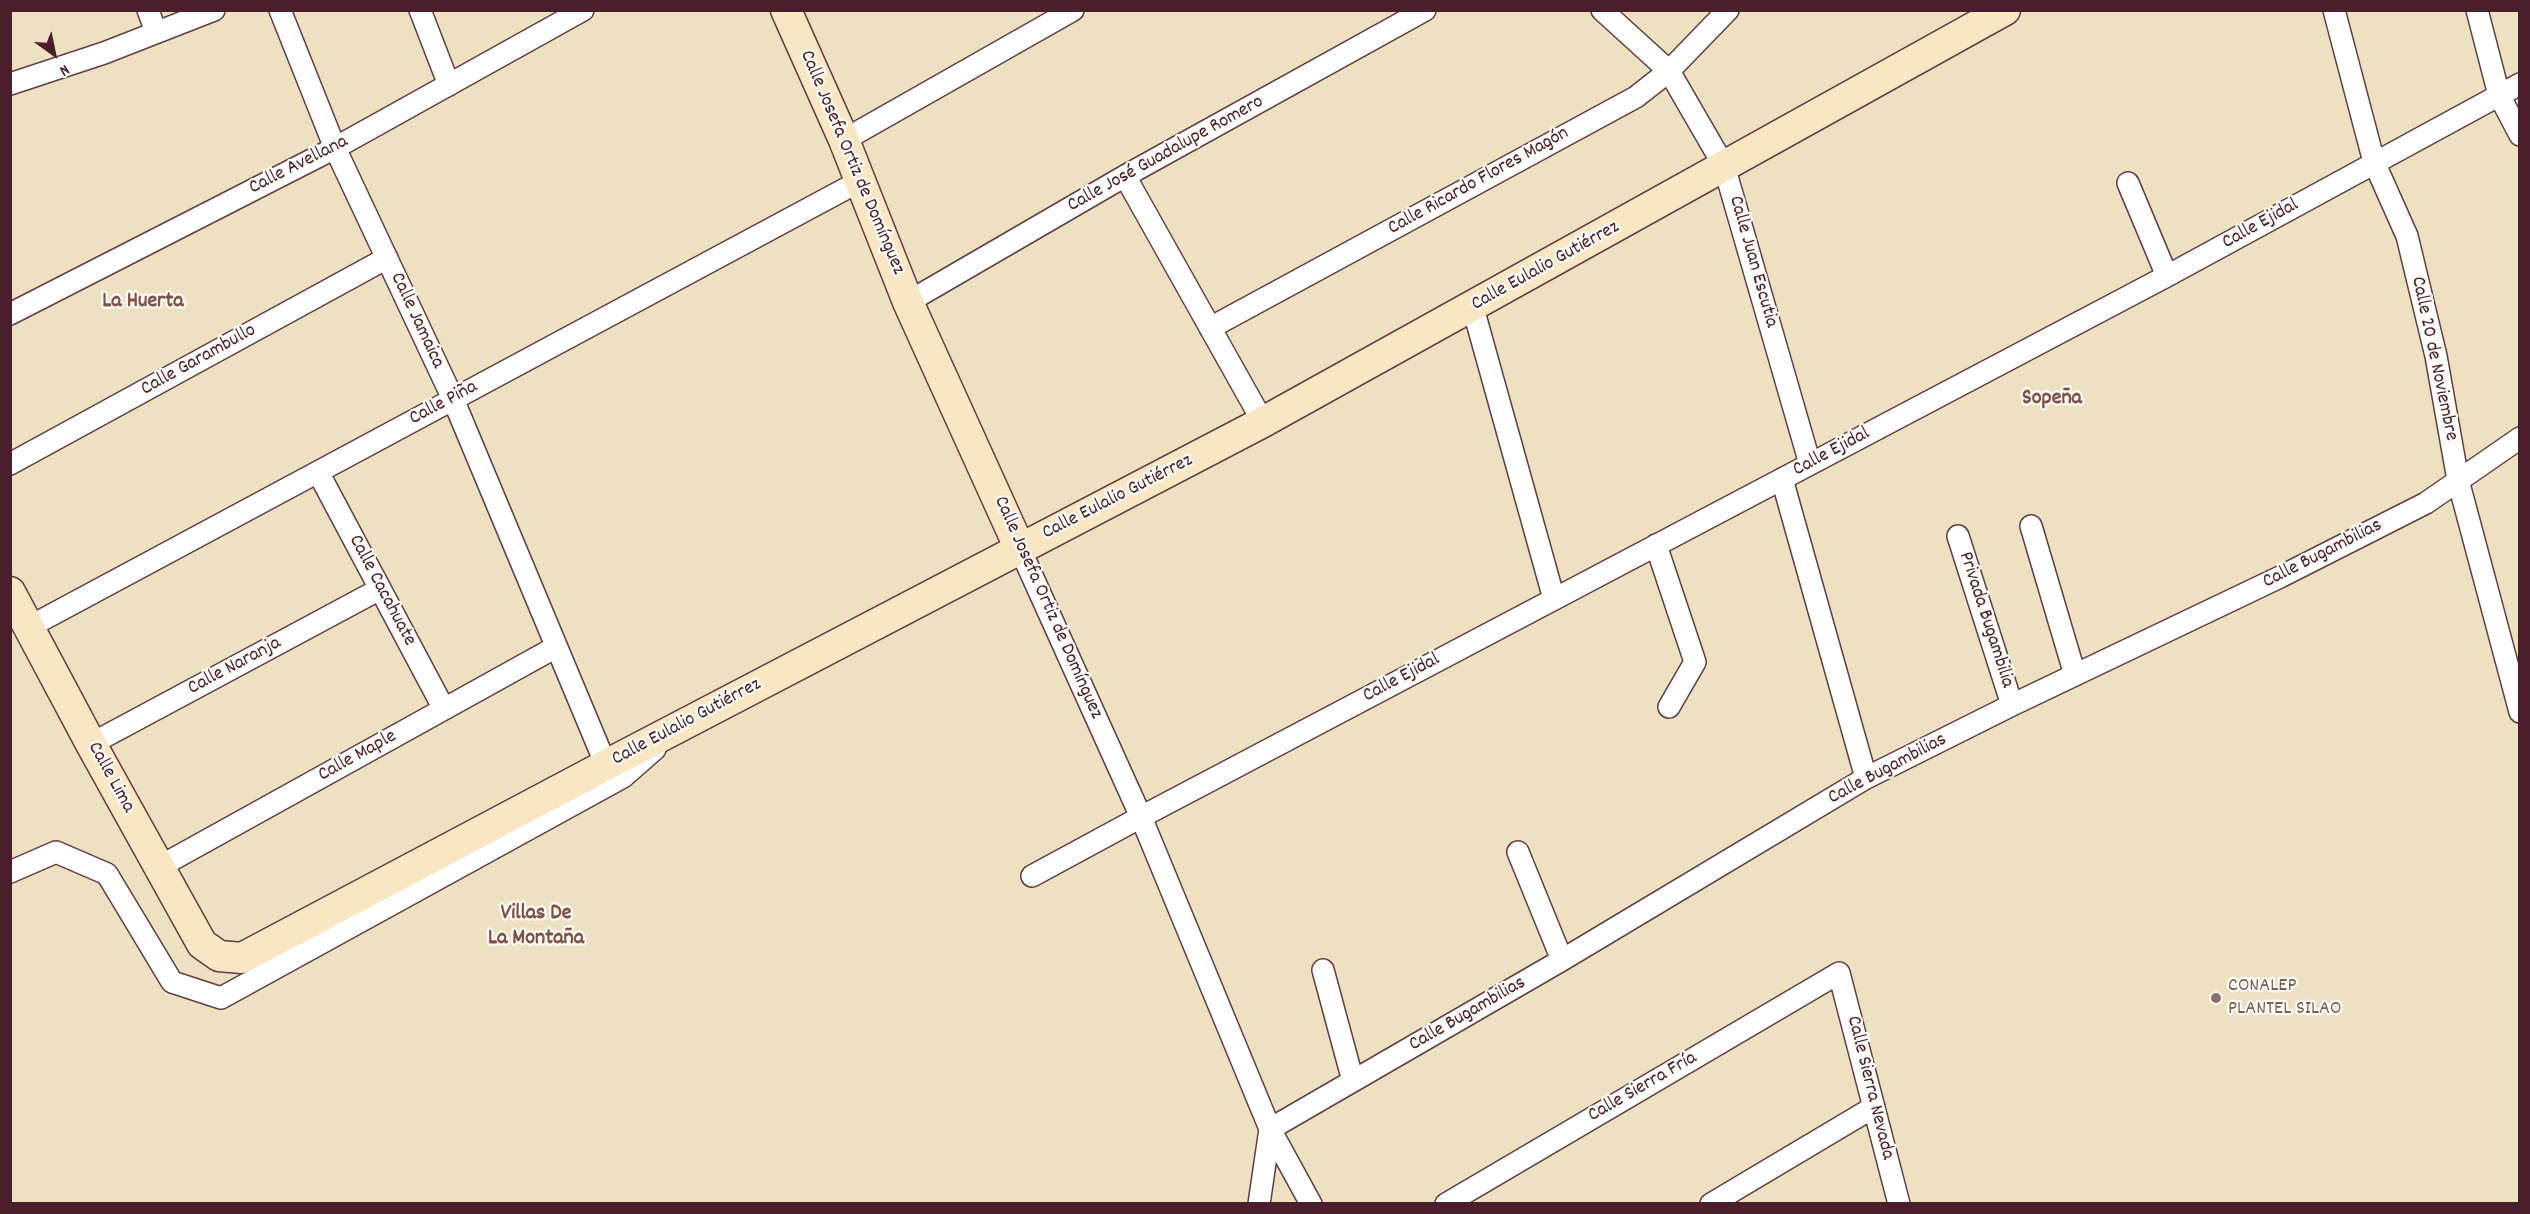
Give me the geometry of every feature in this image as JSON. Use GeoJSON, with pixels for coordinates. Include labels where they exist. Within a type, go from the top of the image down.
{"type":"FeatureCollection","features":[{"type":"Feature","properties":{"kind":"street"},"geometry":{"type":"LineString","coordinates":[[148,10],[156,32]]}},
{"type":"Feature","properties":{"kind":"street"},"geometry":{"type":"LineString","coordinates":[[10,84],[214,10]]}},
{"type":"Feature","properties":{"kind":"street","name":"Calle Jamaica"},"geometry":{"type":"LineString","coordinates":[[280,10],[335,148],[453,399],[606,765]]}},
{"type":"Feature","properties":{"kind":"street"},"geometry":{"type":"LineString","coordinates":[[420,10],[449,85]]}},
{"type":"Feature","properties":{"kind":"street","name":"Calle Avellana"},"geometry":{"type":"LineString","coordinates":[[10,314],[335,148],[583,10]]}},
{"type":"Feature","properties":{"kind":"street","name":"Calle Josefa Ortiz de Domínguez"},"geometry":{"type":"LineString","coordinates":[[786,10],[844,140],[908,302],[1141,817],[1270,1129],[1311,1203]]}},
{"type":"Feature","properties":{"kind":"street"},"geometry":{"type":"LineString","coordinates":[[844,140],[1073,10]]}},
{"type":"Feature","properties":{"kind":"street","name":"Calle José Guadalupe Romero"},"geometry":{"type":"LineString","coordinates":[[908,302],[1125,176],[1425,10]]}},
{"type":"Feature","properties":{"kind":"street","name":"Calle Juan Escutia"},"geometry":{"type":"LineString","coordinates":[[1602,10],[1670,71],[1725,166],[1810,464]]}},
{"type":"Feature","properties":{"kind":"street","name":"Calle Ricardo Flores Magón"},"geometry":{"type":"LineString","coordinates":[[1210,328],[1636,97],[1670,71],[1728,10]]}},
{"type":"Feature","properties":{"kind":"street","name":"Calle Eulalio Gutiérrez"},"geometry":{"type":"LineString","coordinates":[[219,956],[242,958],[1263,422],[1473,308],[2006,10]]}},
{"type":"Feature","properties":{"kind":"street","name":"Calle 20 de Noviembre"},"geometry":{"type":"LineString","coordinates":[[2334,10],[2374,162],[2407,236],[2436,356],[2458,480],[2520,712]]}},
{"type":"Feature","properties":{"kind":"street"},"geometry":{"type":"LineString","coordinates":[[2478,10],[2499,95],[2520,135]]}},
{"type":"Feature","properties":{"kind":"street","name":"Calle Ejidal"},"geometry":{"type":"LineString","coordinates":[[1032,876],[2167,276],[2520,84]]}},
{"type":"Feature","properties":{"kind":"street"},"geometry":{"type":"LineString","coordinates":[[1125,176],[1263,422]]}},
{"type":"Feature","properties":{"kind":"street","name":"Calle Piña"},"geometry":{"type":"LineString","coordinates":[[29,627],[860,181]]}},
{"type":"Feature","properties":{"kind":"street"},"geometry":{"type":"LineString","coordinates":[[2128,183],[2167,276]]}},
{"type":"Feature","properties":{"kind":"street","name":"Calle Garambullo"},"geometry":{"type":"LineString","coordinates":[[10,464],[387,258]]}},
{"type":"Feature","properties":{"kind":"street"},"geometry":{"type":"LineString","coordinates":[[1473,308],[1554,599]]}},
{"type":"Feature","properties":{"kind":"street","name":"Calle Bugambilias"},"geometry":{"type":"LineString","coordinates":[[1270,1129],[1562,960],[1866,778],[2012,705],[2301,567],[2426,503],[2519,442]]}},
{"type":"Feature","properties":{"kind":"street","name":"Calle Cacahuate"},"geometry":{"type":"LineString","coordinates":[[318,472],[444,710]]}},
{"type":"Feature","properties":{"kind":"street"},"geometry":{"type":"LineString","coordinates":[[1782,479],[1866,778]]}},
{"type":"Feature","properties":{"kind":"street"},"geometry":{"type":"LineString","coordinates":[[2031,526],[2075,675]]}},
{"type":"Feature","properties":{"kind":"street","name":"Privada Bugambilia"},"geometry":{"type":"LineString","coordinates":[[1958,536],[2012,705]]}},
{"type":"Feature","properties":{"kind":"street"},"geometry":{"type":"LineString","coordinates":[[1656,545],[1695,662],[1670,707]]}},
{"type":"Feature","properties":{"kind":"street","name":"Calle Naranja"},"geometry":{"type":"LineString","coordinates":[[91,744],[380,589]]}},
{"type":"Feature","properties":{"kind":"street","name":"Calle Lima"},"geometry":{"type":"LineString","coordinates":[[10,592],[202,944],[219,956]]}},
{"type":"Feature","properties":{"kind":"street","name":"Calle Maple"},"geometry":{"type":"LineString","coordinates":[[159,867],[556,647]]}},
{"type":"Feature","properties":{"kind":"street"},"geometry":{"type":"LineString","coordinates":[[10,872],[56,852],[107,873],[172,982],[221,998],[623,777],[682,725]]}},
{"type":"Feature","properties":{"kind":"street"},"geometry":{"type":"LineString","coordinates":[[1518,852],[1562,960]]}},
{"type":"Feature","properties":{"kind":"street"},"geometry":{"type":"LineString","coordinates":[[1323,970],[1353,1081]]}},
{"type":"Feature","properties":{"kind":"street","name":"Calle Sierra Nevada"},"geometry":{"type":"LineString","coordinates":[[1839,973],[1899,1203]]}},
{"type":"Feature","properties":{"kind":"street","name":"Calle Sierra Fría"},"geometry":{"type":"LineString","coordinates":[[1446,1203],[1839,973]]}},
{"type":"Feature","properties":{"kind":"street"},"geometry":{"type":"LineString","coordinates":[[1710,1203],[1874,1107]]}},
{"type":"Feature","properties":{"kind":"street"},"geometry":{"type":"LineString","coordinates":[[1259,1203],[1270,1129]]}},
{"type":"Feature","properties":{"kind":"place","name":"CONALEP PLANTEL SILAO"},"geometry":{"type":"Point","coordinates":[2216,998]}},
{"type":"Feature","properties":{"kind":"district","name":"La Huerta"},"geometry":{"type":"Point","coordinates":[143,303]}},
{"type":"Feature","properties":{"kind":"district","name":"Sopeña"},"geometry":{"type":"Point","coordinates":[2052,400]}},
{"type":"Feature","properties":{"kind":"district","name":"Villas De La Montaña"},"geometry":{"type":"Point","coordinates":[536,928]}}]}
